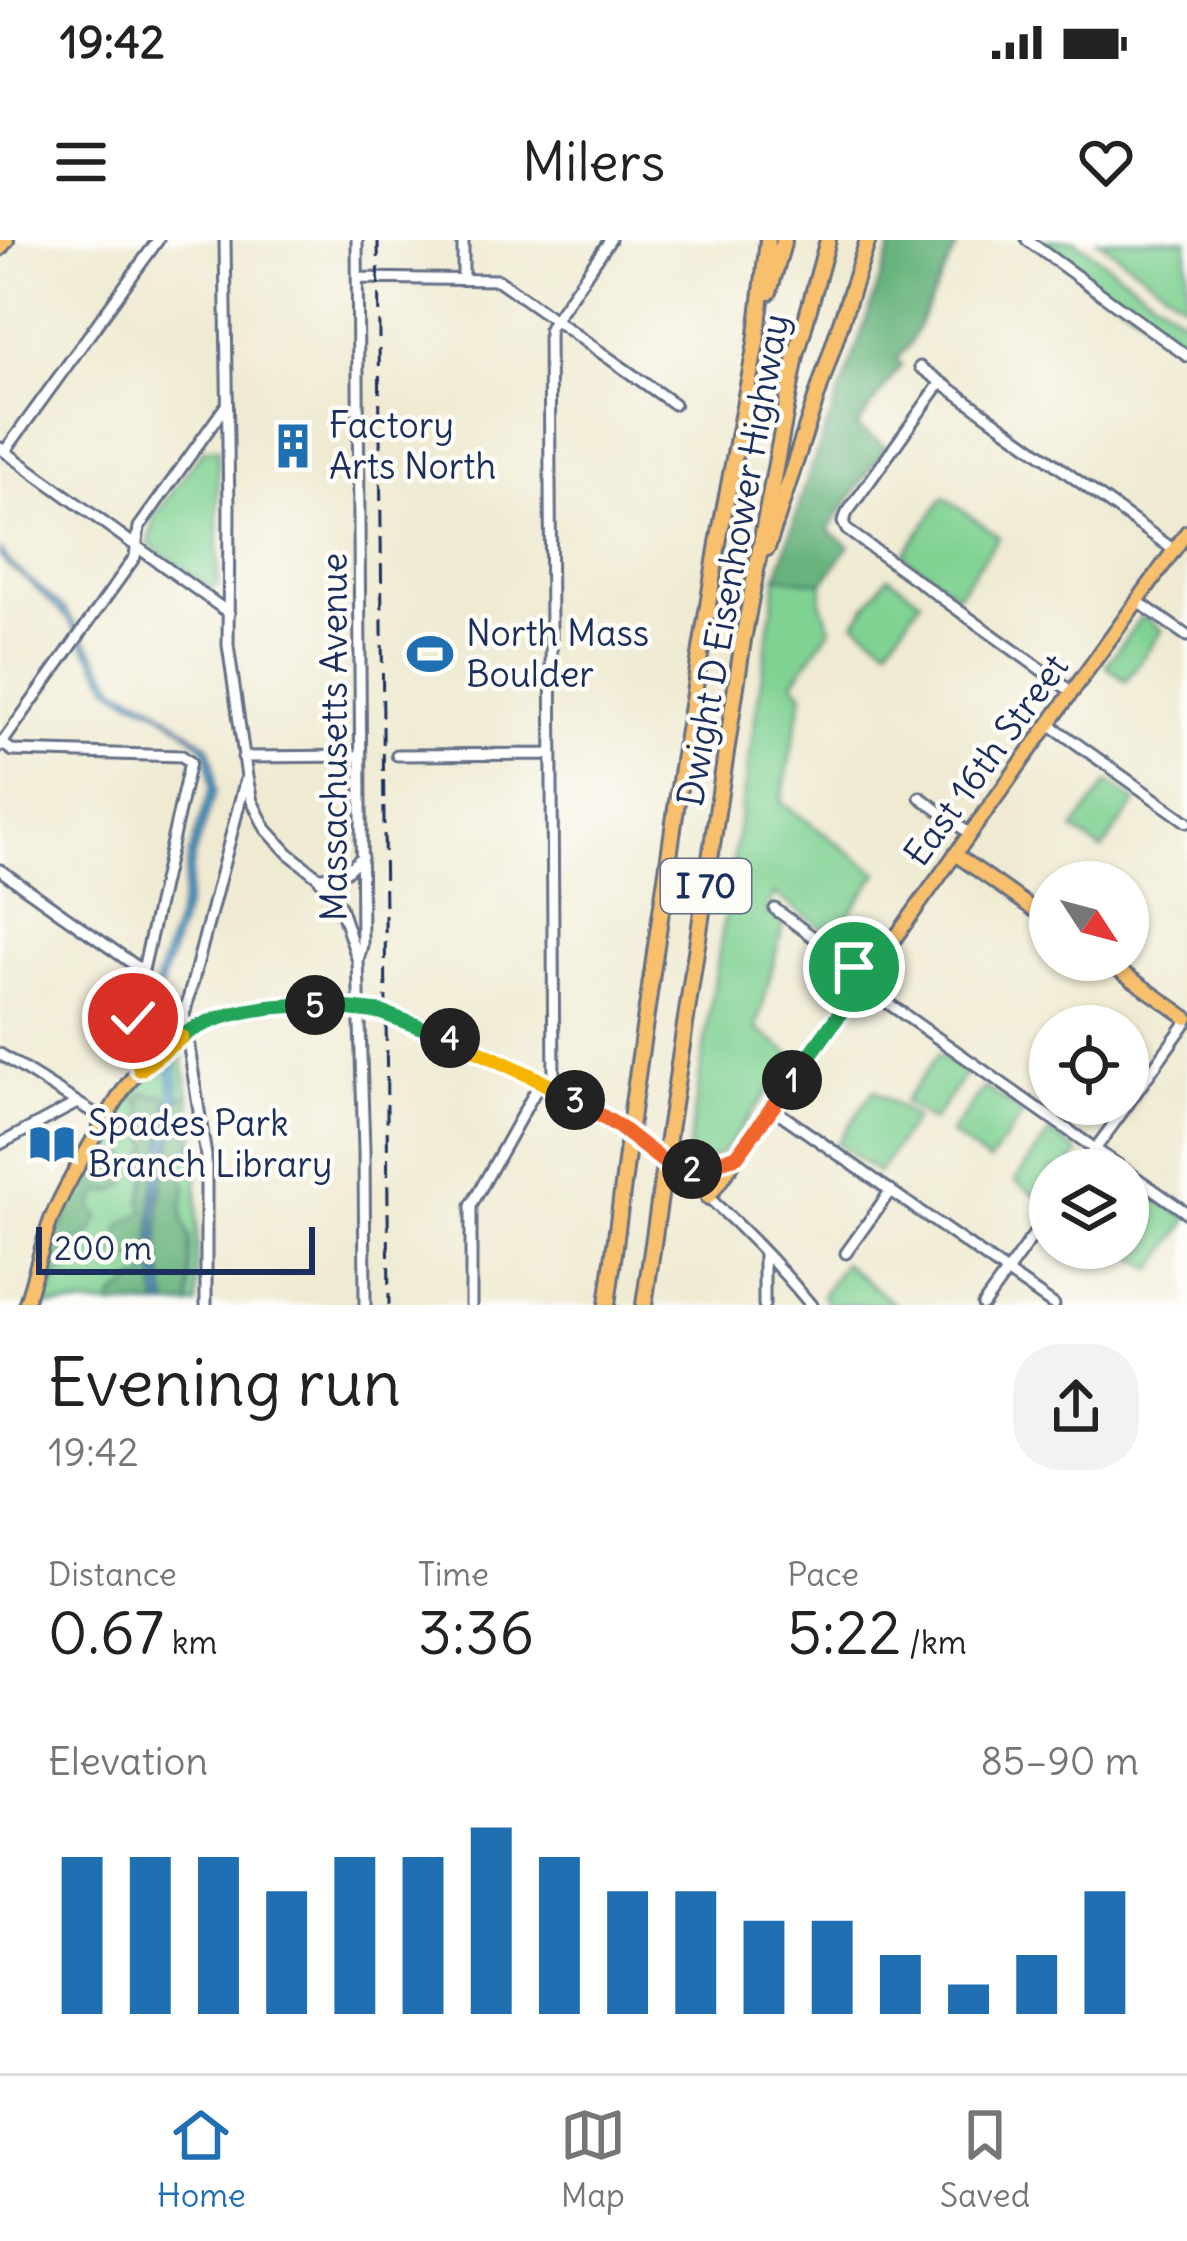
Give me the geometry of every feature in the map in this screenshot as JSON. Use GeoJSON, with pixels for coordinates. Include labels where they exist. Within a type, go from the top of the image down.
{"type":"FeatureCollection","features":[{"type":"Feature","properties":{"kind":"highway","name":"I 70"},"geometry":{"type":"LineString","coordinates":[[756,343],[768,240]]}},
{"type":"Feature","properties":{"kind":"highway"},"geometry":{"type":"LineString","coordinates":[[756,343],[784,240]]}},
{"type":"Feature","properties":{"kind":"highway"},"geometry":{"type":"LineString","coordinates":[[742,640],[868,240]]}},
{"type":"Feature","properties":{"kind":"highway","name":"Dwight D Eisenhower Highway"},"geometry":{"type":"LineString","coordinates":[[644,1305],[742,640],[796,356],[828,245]]}},
{"type":"Feature","properties":{"kind":"highway","name":"Dwight D Eisenhower Highway"},"geometry":{"type":"LineString","coordinates":[[607,1305],[710,590],[756,343]]}},
{"type":"Feature","properties":{"kind":"main road"},"geometry":{"type":"LineString","coordinates":[[0,250],[7,240]]}},
{"type":"Feature","properties":{"kind":"main road","name":"East 16th Street"},"geometry":{"type":"LineString","coordinates":[[708,1198],[1187,532]]}},
{"type":"Feature","properties":{"kind":"main road"},"geometry":{"type":"LineString","coordinates":[[955,854],[1029,906]]}},
{"type":"Feature","properties":{"kind":"main road"},"geometry":{"type":"LineString","coordinates":[[1134,981],[1187,1019]]}},
{"type":"Feature","properties":{"kind":"main road"},"geometry":{"type":"LineString","coordinates":[[25,1305],[53,1216],[105,1120],[144,1064],[187,1033],[217,1019],[311,1005],[359,1009],[434,1031],[547,1084]]}},
{"type":"Feature","properties":{"kind":"main road"},"geometry":{"type":"LineString","coordinates":[[677,1172],[737,1156]]}},
{"type":"Feature","properties":{"kind":"street"},"geometry":{"type":"LineString","coordinates":[[158,240],[2,449],[229,613]]}},
{"type":"Feature","properties":{"kind":"street"},"geometry":{"type":"LineString","coordinates":[[225,240],[230,664],[243,757],[252,801],[266,829],[318,877],[340,906],[358,960]]}},
{"type":"Feature","properties":{"kind":"street","name":"Massachusetts Avenue"},"geometry":{"type":"LineString","coordinates":[[356,240],[362,857],[358,960],[365,1305]]}},
{"type":"Feature","properties":{"kind":"street"},"geometry":{"type":"LineString","coordinates":[[463,240],[464,278]]}},
{"type":"Feature","properties":{"kind":"street"},"geometry":{"type":"LineString","coordinates":[[471,1305],[471,1206],[547,1084],[552,754],[549,328],[610,240]]}},
{"type":"Feature","properties":{"kind":"street"},"geometry":{"type":"LineString","coordinates":[[1027,240],[1187,356]]}},
{"type":"Feature","properties":{"kind":"street"},"geometry":{"type":"LineString","coordinates":[[357,278],[502,281],[674,404]]}},
{"type":"Feature","properties":{"kind":"street"},"geometry":{"type":"LineString","coordinates":[[920,367],[1174,550]]}},
{"type":"Feature","properties":{"kind":"street"},"geometry":{"type":"LineString","coordinates":[[941,382],[843,522],[847,530],[1072,692]]}},
{"type":"Feature","properties":{"kind":"street"},"geometry":{"type":"LineString","coordinates":[[144,1064],[133,1025],[188,760],[13,751],[1,744],[135,557],[140,527],[228,404]]}},
{"type":"Feature","properties":{"kind":"street"},"geometry":{"type":"LineString","coordinates":[[1137,601],[1187,636]]}},
{"type":"Feature","properties":{"kind":"street"},"geometry":{"type":"LineString","coordinates":[[1048,724],[1187,822]]}},
{"type":"Feature","properties":{"kind":"street"},"geometry":{"type":"LineString","coordinates":[[397,755],[552,754]]}},
{"type":"Feature","properties":{"kind":"street"},"geometry":{"type":"LineString","coordinates":[[243,757],[361,756]]}},
{"type":"Feature","properties":{"kind":"street"},"geometry":{"type":"LineString","coordinates":[[206,1305],[206,1156],[184,1012],[247,777]]}},
{"type":"Feature","properties":{"kind":"street"},"geometry":{"type":"LineString","coordinates":[[920,797],[970,834]]}},
{"type":"Feature","properties":{"kind":"street"},"geometry":{"type":"LineString","coordinates":[[318,877],[341,875],[362,857]]}},
{"type":"Feature","properties":{"kind":"street"},"geometry":{"type":"LineString","coordinates":[[0,869],[142,971]]}},
{"type":"Feature","properties":{"kind":"street"},"geometry":{"type":"LineString","coordinates":[[776,909],[854,967],[872,992],[1095,1149],[1113,1125]]}},
{"type":"Feature","properties":{"kind":"street"},"geometry":{"type":"LineString","coordinates":[[1149,1074],[1187,1019]]}},
{"type":"Feature","properties":{"kind":"street"},"geometry":{"type":"LineString","coordinates":[[0,1054],[105,1120]]}},
{"type":"Feature","properties":{"kind":"street"},"geometry":{"type":"LineString","coordinates":[[547,1084],[618,1126],[677,1172],[764,1252],[811,1305]]}},
{"type":"Feature","properties":{"kind":"street"},"geometry":{"type":"LineString","coordinates":[[0,1144],[77,1103]]}},
{"type":"Feature","properties":{"kind":"street"},"geometry":{"type":"LineString","coordinates":[[772,1108],[1054,1305]]}},
{"type":"Feature","properties":{"kind":"street"},"geometry":{"type":"LineString","coordinates":[[1149,1186],[1187,1213]]}},
{"type":"Feature","properties":{"kind":"street"},"geometry":{"type":"LineString","coordinates":[[846,1253],[891,1190]]}},
{"type":"Feature","properties":{"kind":"street"},"geometry":{"type":"LineString","coordinates":[[983,1305],[1029,1241]]}},
{"type":"Feature","properties":{"kind":"street"},"geometry":{"type":"LineString","coordinates":[[764,1252],[764,1305]]}},
{"type":"Feature","properties":{"kind":"green space"},"geometry":{"type":"Polygon","coordinates":[[[894,240],[960,240],[908,347],[896,359],[902,364],[857,427],[886,447],[828,530],[849,546],[823,583],[777,577],[809,473],[894,240]]]}},
{"type":"Feature","properties":{"kind":"green space"},"geometry":{"type":"Polygon","coordinates":[[[1034,240],[1074,240],[1187,322],[1187,349],[1034,240]]]}},
{"type":"Feature","properties":{"kind":"green space"},"geometry":{"type":"Polygon","coordinates":[[[1098,240],[1187,240],[1187,305],[1098,240]]]}},
{"type":"Feature","properties":{"kind":"green space"},"geometry":{"type":"Polygon","coordinates":[[[218,448],[218,585],[211,588],[149,544],[154,517],[203,450],[218,448]]]}},
{"type":"Feature","properties":{"kind":"green space"},"geometry":{"type":"Polygon","coordinates":[[[944,497],[999,537],[957,595],[903,555],[944,497]]]}},
{"type":"Feature","properties":{"kind":"green space"},"geometry":{"type":"Polygon","coordinates":[[[888,576],[921,600],[888,646],[855,622],[888,576]]]}},
{"type":"Feature","properties":{"kind":"green space"},"geometry":{"type":"Polygon","coordinates":[[[777,577],[823,583],[821,601],[831,628],[793,682],[803,694],[781,802],[878,873],[834,936],[774,894],[765,910],[783,925],[757,1029],[794,1057],[722,1153],[702,1162],[687,1159],[777,577]]]}},
{"type":"Feature","properties":{"kind":"green space"},"geometry":{"type":"Polygon","coordinates":[[[1144,617],[1162,630],[1126,681],[1106,666],[1144,617]]]}},
{"type":"Feature","properties":{"kind":"green space"},"geometry":{"type":"Polygon","coordinates":[[[1108,782],[1136,802],[1102,850],[1073,830],[1108,782]]]}},
{"type":"Feature","properties":{"kind":"green space"},"geometry":{"type":"Polygon","coordinates":[[[178,1053],[197,1157],[197,1305],[35,1305],[57,1233],[98,1147],[151,1069],[178,1053]]]}},
{"type":"Feature","properties":{"kind":"green space"},"geometry":{"type":"Polygon","coordinates":[[[938,1055],[966,1074],[932,1122],[904,1102],[938,1055]]]}},
{"type":"Feature","properties":{"kind":"green space"},"geometry":{"type":"Polygon","coordinates":[[[984,1087],[1023,1114],[989,1162],[950,1134],[984,1087]]]}},
{"type":"Feature","properties":{"kind":"green space"},"geometry":{"type":"Polygon","coordinates":[[[874,1090],[915,1118],[878,1173],[837,1143],[874,1090]]]}},
{"type":"Feature","properties":{"kind":"green space"},"geometry":{"type":"Polygon","coordinates":[[[145,1093],[167,1099],[152,1206],[158,1305],[110,1305],[115,1295],[139,1278],[147,1278],[143,1256],[131,1260],[118,1254],[115,1243],[121,1225],[144,1212],[141,1199],[147,1177],[142,1172],[149,1168],[146,1152],[150,1148],[146,1136],[157,1122],[147,1124],[141,1119],[143,1111],[137,1100],[145,1093]]]}},
{"type":"Feature","properties":{"kind":"green space"},"geometry":{"type":"Polygon","coordinates":[[[189,1095],[191,1121],[181,1127],[193,1139],[191,1149],[175,1162],[186,1188],[182,1209],[190,1238],[190,1305],[168,1305],[159,1247],[161,1196],[178,1102],[189,1095]]]}},
{"type":"Feature","properties":{"kind":"green space"},"geometry":{"type":"Polygon","coordinates":[[[1050,1132],[1073,1149],[1038,1149],[1050,1132]]]}},
{"type":"Feature","properties":{"kind":"green space"},"geometry":{"type":"Polygon","coordinates":[[[127,1153],[127,1184],[99,1192],[91,1209],[100,1216],[89,1237],[66,1246],[73,1263],[69,1272],[59,1275],[52,1292],[40,1291],[56,1236],[86,1171],[111,1171],[118,1157],[127,1153]]]}},
{"type":"Feature","properties":{"kind":"green space"},"geometry":{"type":"Polygon","coordinates":[[[1029,1161],[1029,1191],[1015,1181],[1029,1161]]]}},
{"type":"Feature","properties":{"kind":"green space"},"geometry":{"type":"Polygon","coordinates":[[[1149,1192],[1187,1218],[1153,1270],[1149,1267],[1149,1192]]]}},
{"type":"Feature","properties":{"kind":"green space"},"geometry":{"type":"Polygon","coordinates":[[[844,1263],[896,1305],[829,1305],[822,1295],[844,1263]]]}},
{"type":"Feature","properties":{"kind":"water"},"geometry":{"type":"Polygon","coordinates":[[[0,550],[65,609],[118,688],[149,702],[209,746],[214,762],[216,791],[152,1017],[172,1053],[178,1081],[177,1111],[157,1215],[166,1305],[161,1305],[153,1214],[170,1087],[166,1059],[147,1012],[211,787],[208,758],[182,728],[110,687],[67,618],[8,566],[0,550]]]}},
{"type":"Feature","properties":{"kind":"railway"},"geometry":{"type":"LineString","coordinates":[[378,240],[389,1305]]}},
{"type":"Feature","properties":{"kind":"place","name":"Factory Arts North"},"geometry":{"type":"Point","coordinates":[293,446]}},
{"type":"Feature","properties":{"kind":"place","name":"North Mass Boulder"},"geometry":{"type":"Point","coordinates":[430,654]}},
{"type":"Feature","properties":{"kind":"place","name":"Spades Park Branch Library"},"geometry":{"type":"Point","coordinates":[52,1144]}},
{"type":"Feature","properties":{"kind":"route"},"geometry":{"type":"LineString","coordinates":[[133,1018],[140,1069],[192,1029],[223,1017],[311,1005],[380,1012],[460,1042],[554,1088],[618,1126],[677,1172],[737,1156],[864,980],[854,967]]}}]}
